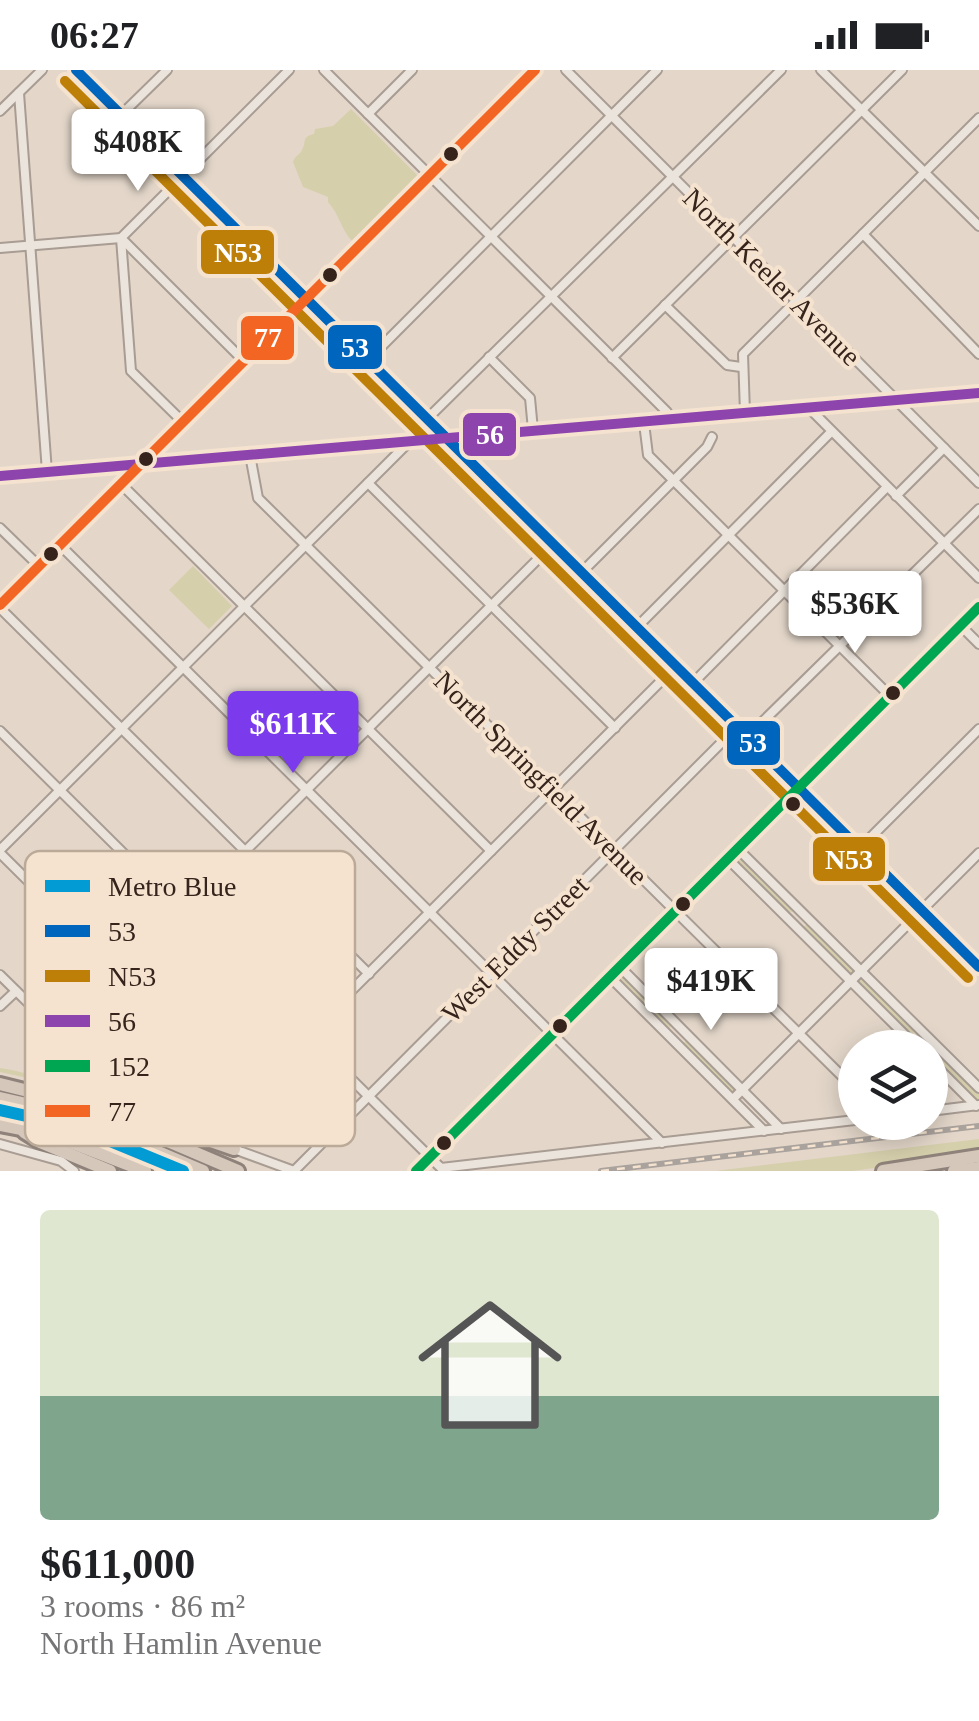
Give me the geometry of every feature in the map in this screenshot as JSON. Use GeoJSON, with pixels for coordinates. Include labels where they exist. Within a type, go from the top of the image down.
{"type":"FeatureCollection","features":[{"type":"Feature","properties":{"kind":"highway"},"geometry":{"type":"LineString","coordinates":[[0,1084],[25,1089]]}},
{"type":"Feature","properties":{"kind":"highway"},"geometry":{"type":"LineString","coordinates":[[0,1098],[25,1104]]}},
{"type":"Feature","properties":{"kind":"highway"},"geometry":{"type":"LineString","coordinates":[[0,1125],[25,1130]]}},
{"type":"Feature","properties":{"kind":"highway"},"geometry":{"type":"LineString","coordinates":[[18,1128],[25,1132]]}},
{"type":"Feature","properties":{"kind":"highway"},"geometry":{"type":"LineString","coordinates":[[50,1146],[110,1171]]}},
{"type":"Feature","properties":{"kind":"highway"},"geometry":{"type":"LineString","coordinates":[[82,1146],[145,1171]]}},
{"type":"Feature","properties":{"kind":"highway"},"geometry":{"type":"LineString","coordinates":[[143,1146],[204,1171]]}},
{"type":"Feature","properties":{"kind":"highway"},"geometry":{"type":"LineString","coordinates":[[179,1146],[238,1171]]}},
{"type":"Feature","properties":{"kind":"highway"},"geometry":{"type":"LineString","coordinates":[[223,1146],[234,1150]]}},
{"type":"Feature","properties":{"kind":"highway"},"geometry":{"type":"LineString","coordinates":[[883,1171],[979,1156]]}},
{"type":"Feature","properties":{"kind":"highway"},"geometry":{"type":"LineString","coordinates":[[954,1171],[979,1168]]}},
{"type":"Feature","properties":{"kind":"main road"},"geometry":{"type":"LineString","coordinates":[[76,70],[979,967]]}},
{"type":"Feature","properties":{"kind":"main road"},"geometry":{"type":"LineString","coordinates":[[0,606],[535,70]]}},
{"type":"Feature","properties":{"kind":"main road"},"geometry":{"type":"LineString","coordinates":[[0,476],[979,394]]}},
{"type":"Feature","properties":{"kind":"street"},"geometry":{"type":"LineString","coordinates":[[0,111],[42,70]]}},
{"type":"Feature","properties":{"kind":"street"},"geometry":{"type":"LineString","coordinates":[[122,116],[166,70]]}},
{"type":"Feature","properties":{"kind":"street"},"geometry":{"type":"LineString","coordinates":[[0,248],[121,238],[289,70]]}},
{"type":"Feature","properties":{"kind":"street"},"geometry":{"type":"LineString","coordinates":[[324,70],[667,412],[668,421]]}},
{"type":"Feature","properties":{"kind":"street"},"geometry":{"type":"LineString","coordinates":[[368,114],[412,70]]}},
{"type":"Feature","properties":{"kind":"street","name":"North Keeler Avenue"},"geometry":{"type":"LineString","coordinates":[[566,70],[979,483]]}},
{"type":"Feature","properties":{"kind":"street"},"geometry":{"type":"LineString","coordinates":[[368,360],[657,70]]}},
{"type":"Feature","properties":{"kind":"street"},"geometry":{"type":"LineString","coordinates":[[427,419],[781,70]]}},
{"type":"Feature","properties":{"kind":"street"},"geometry":{"type":"LineString","coordinates":[[821,70],[979,226]]}},
{"type":"Feature","properties":{"kind":"street"},"geometry":{"type":"LineString","coordinates":[[612,358],[902,70]]}},
{"type":"Feature","properties":{"kind":"street"},"geometry":{"type":"LineString","coordinates":[[18,93],[47,472]]}},
{"type":"Feature","properties":{"kind":"street"},"geometry":{"type":"LineString","coordinates":[[744,414],[743,354],[979,118]]}},
{"type":"Feature","properties":{"kind":"street"},"geometry":{"type":"LineString","coordinates":[[862,234],[979,354]]}},
{"type":"Feature","properties":{"kind":"street"},"geometry":{"type":"LineString","coordinates":[[121,238],[244,361]]}},
{"type":"Feature","properties":{"kind":"street"},"geometry":{"type":"LineString","coordinates":[[121,238],[131,370],[183,422]]}},
{"type":"Feature","properties":{"kind":"street"},"geometry":{"type":"LineString","coordinates":[[665,305],[727,365],[742,368]]}},
{"type":"Feature","properties":{"kind":"street"},"geometry":{"type":"LineString","coordinates":[[489,357],[530,398],[533,430]]}},
{"type":"Feature","properties":{"kind":"street"},"geometry":{"type":"LineString","coordinates":[[810,408],[979,578]]}},
{"type":"Feature","properties":{"kind":"street"},"geometry":{"type":"LineString","coordinates":[[644,423],[648,455],[890,696]]}},
{"type":"Feature","properties":{"kind":"street"},"geometry":{"type":"LineString","coordinates":[[637,627],[832,432]]}},
{"type":"Feature","properties":{"kind":"street"},"geometry":{"type":"LineString","coordinates":[[582,572],[708,447],[712,437]]}},
{"type":"Feature","properties":{"kind":"street"},"geometry":{"type":"LineString","coordinates":[[25,877],[0,852],[410,441]]}},
{"type":"Feature","properties":{"kind":"street"},"geometry":{"type":"LineString","coordinates":[[896,496],[944,448]]}},
{"type":"Feature","properties":{"kind":"street","name":"North Springfield Avenue"},"geometry":{"type":"LineString","coordinates":[[250,455],[256,495],[838,1072]]}},
{"type":"Feature","properties":{"kind":"street"},"geometry":{"type":"LineString","coordinates":[[368,483],[615,728]]}},
{"type":"Feature","properties":{"kind":"street"},"geometry":{"type":"LineString","coordinates":[[121,484],[492,851]]}},
{"type":"Feature","properties":{"kind":"street"},"geometry":{"type":"LineString","coordinates":[[693,683],[887,487]]}},
{"type":"Feature","properties":{"kind":"street"},"geometry":{"type":"LineString","coordinates":[[747,737],[979,508]]}},
{"type":"Feature","properties":{"kind":"street"},"geometry":{"type":"LineString","coordinates":[[0,528],[39,566]]}},
{"type":"Feature","properties":{"kind":"street"},"geometry":{"type":"LineString","coordinates":[[0,606],[244,851],[553,544]]}},
{"type":"Feature","properties":{"kind":"street"},"geometry":{"type":"LineString","coordinates":[[60,545],[662,1143]]}},
{"type":"Feature","properties":{"kind":"street"},"geometry":{"type":"LineString","coordinates":[[416,1171],[979,607]]}},
{"type":"Feature","properties":{"kind":"street"},"geometry":{"type":"LineString","coordinates":[[960,626],[979,644]]}},
{"type":"Feature","properties":{"kind":"street"},"geometry":{"type":"LineString","coordinates":[[355,988],[676,666]]}},
{"type":"Feature","properties":{"kind":"street","name":"West Eddy Street"},"geometry":{"type":"LineString","coordinates":[[355,1109],[738,727]]}},
{"type":"Feature","properties":{"kind":"street"},"geometry":{"type":"LineString","coordinates":[[860,848],[979,730]]}},
{"type":"Feature","properties":{"kind":"street"},"geometry":{"type":"LineString","coordinates":[[0,731],[121,851]]}},
{"type":"Feature","properties":{"kind":"street"},"geometry":{"type":"LineString","coordinates":[[738,849],[920,1030]]}},
{"type":"Feature","properties":{"kind":"street"},"geometry":{"type":"LineString","coordinates":[[733,1100],[979,852]]}},
{"type":"Feature","properties":{"kind":"street"},"geometry":{"type":"LineString","coordinates":[[728,859],[900,1030]]}},
{"type":"Feature","properties":{"kind":"street"},"geometry":{"type":"LineString","coordinates":[[788,918],[797,908]]}},
{"type":"Feature","properties":{"kind":"street"},"geometry":{"type":"LineString","coordinates":[[796,927],[806,917]]}},
{"type":"Feature","properties":{"kind":"street"},"geometry":{"type":"LineString","coordinates":[[355,960],[369,974]]}},
{"type":"Feature","properties":{"kind":"street"},"geometry":{"type":"LineString","coordinates":[[620,968],[780,1128]]}},
{"type":"Feature","properties":{"kind":"street"},"geometry":{"type":"LineString","coordinates":[[0,975],[25,999]]}},
{"type":"Feature","properties":{"kind":"street"},"geometry":{"type":"LineString","coordinates":[[610,978],[764,1131]]}},
{"type":"Feature","properties":{"kind":"street"},"geometry":{"type":"LineString","coordinates":[[0,1006],[16,990]]}},
{"type":"Feature","properties":{"kind":"street"},"geometry":{"type":"LineString","coordinates":[[666,1034],[676,1024]]}},
{"type":"Feature","properties":{"kind":"street"},"geometry":{"type":"LineString","coordinates":[[678,1045],[687,1035]]}},
{"type":"Feature","properties":{"kind":"street"},"geometry":{"type":"LineString","coordinates":[[948,1057],[979,1088]]}},
{"type":"Feature","properties":{"kind":"street"},"geometry":{"type":"LineString","coordinates":[[948,1077],[978,1106]]}},
{"type":"Feature","properties":{"kind":"street"},"geometry":{"type":"LineString","coordinates":[[355,1083],[444,1169],[838,1122]]}},
{"type":"Feature","properties":{"kind":"street"},"geometry":{"type":"LineString","coordinates":[[948,1109],[978,1106]]}},
{"type":"Feature","properties":{"kind":"street"},"geometry":{"type":"LineString","coordinates":[[0,1144],[61,1161],[74,1171]]}},
{"type":"Feature","properties":{"kind":"street"},"geometry":{"type":"LineString","coordinates":[[230,1146],[294,1171]]}},
{"type":"Feature","properties":{"kind":"street","name":"West Eddy Street"},"geometry":{"type":"LineString","coordinates":[[294,1171],[319,1146]]}},
{"type":"Feature","properties":{"kind":"shaded area"},"geometry":{"type":"Polygon","coordinates":[[[351,109],[418,176],[352,241],[328,197],[303,187],[293,162],[315,129],[333,126],[351,109]]]}},
{"type":"Feature","properties":{"kind":"shaded area"},"geometry":{"type":"Polygon","coordinates":[[[193,566],[232,606],[209,629],[169,590],[193,566]]]}},
{"type":"Feature","properties":{"kind":"shaded area"},"geometry":{"type":"Polygon","coordinates":[[[738,857],[788,902],[792,912],[784,911],[734,861],[738,857]]]}},
{"type":"Feature","properties":{"kind":"shaded area"},"geometry":{"type":"Polygon","coordinates":[[[808,923],[853,967],[856,972],[852,976],[802,929],[808,923]]]}},
{"type":"Feature","properties":{"kind":"shaded area"},"geometry":{"type":"Polygon","coordinates":[[[620,976],[671,1027],[667,1029],[618,981],[620,976]]]}},
{"type":"Feature","properties":{"kind":"shaded area"},"geometry":{"type":"Polygon","coordinates":[[[860,977],[915,1030],[904,1030],[857,983],[860,977]]]}},
{"type":"Feature","properties":{"kind":"shaded area"},"geometry":{"type":"Polygon","coordinates":[[[687,1040],[737,1089],[734,1093],[683,1048],[687,1040]]]}},
{"type":"Feature","properties":{"kind":"shaded area"},"geometry":{"type":"Polygon","coordinates":[[[948,1061],[979,1091],[979,1100],[974,1101],[948,1075],[948,1061]]]}},
{"type":"Feature","properties":{"kind":"shaded area"},"geometry":{"type":"Polygon","coordinates":[[[0,1068],[21,1072],[25,1077],[0,1072],[0,1068]]]}},
{"type":"Feature","properties":{"kind":"shaded area"},"geometry":{"type":"Polygon","coordinates":[[[979,1139],[979,1153],[853,1171],[715,1171],[979,1139]]]}},
{"type":"Feature","properties":{"kind":"railway"},"geometry":{"type":"LineString","coordinates":[[601,1171],[979,1126]]}},
{"type":"Feature","properties":{"kind":"metro line","name":"Blue"},"geometry":{"type":"LineString","coordinates":[[0,1110],[25,1116]]}},
{"type":"Feature","properties":{"kind":"metro line","name":"Blue"},"geometry":{"type":"LineString","coordinates":[[122,1146],[183,1171]]}},
{"type":"Feature","properties":{"kind":"transit line","name":"53"},"geometry":{"type":"LineString","coordinates":[[76,70],[979,967]]}},
{"type":"Feature","properties":{"kind":"transit line","name":"77"},"geometry":{"type":"LineString","coordinates":[[0,605],[535,70]]}},
{"type":"Feature","properties":{"kind":"transit line","name":"N53"},"geometry":{"type":"LineString","coordinates":[[65,81],[968,978]]}},
{"type":"Feature","properties":{"kind":"transit line","name":"56"},"geometry":{"type":"LineString","coordinates":[[0,476],[979,393]]}},
{"type":"Feature","properties":{"kind":"transit line","name":"152"},"geometry":{"type":"LineString","coordinates":[[416,1171],[979,607]]}}]}
